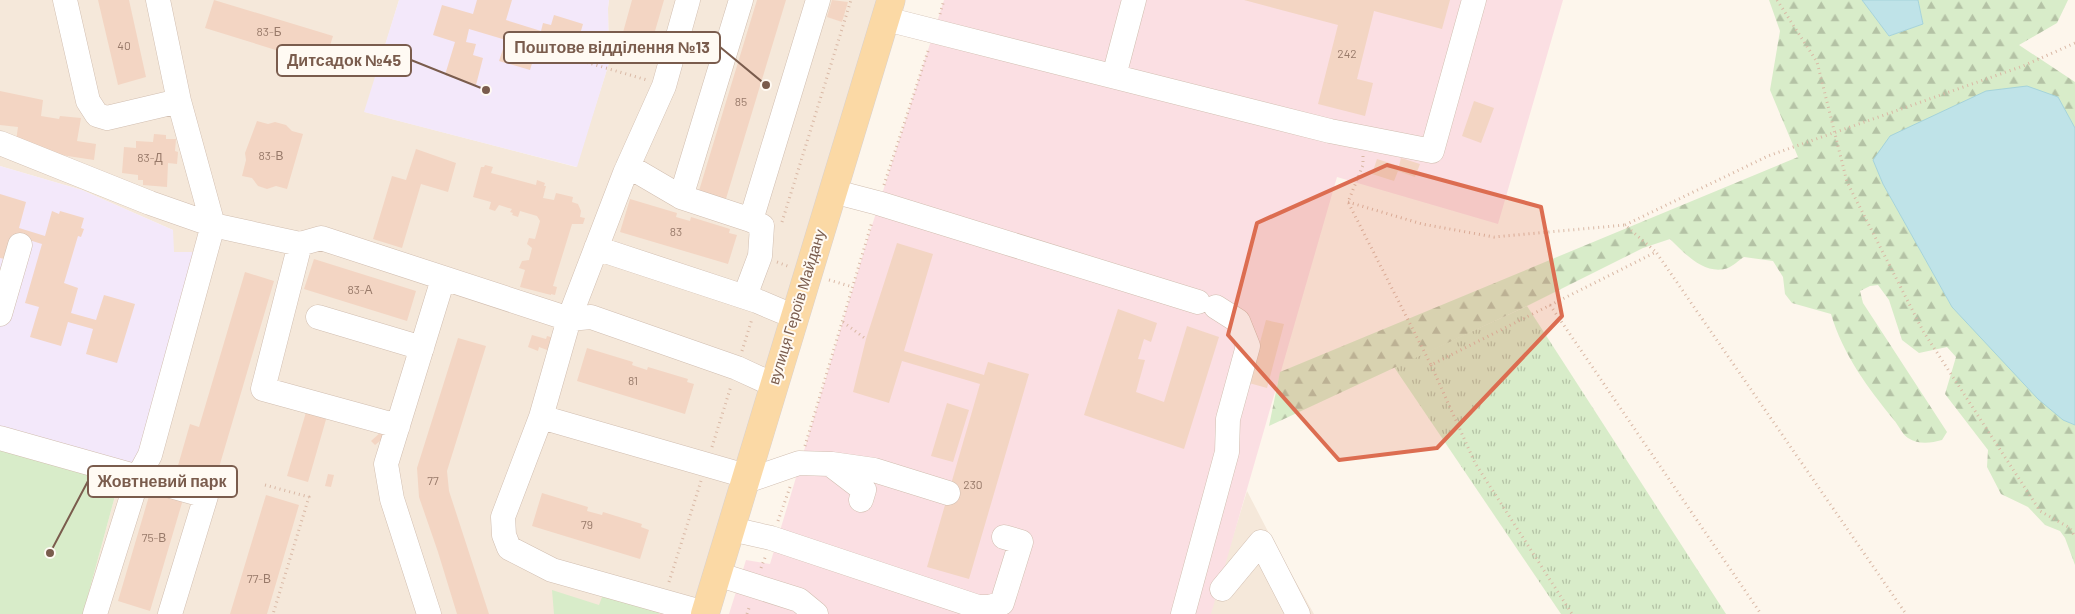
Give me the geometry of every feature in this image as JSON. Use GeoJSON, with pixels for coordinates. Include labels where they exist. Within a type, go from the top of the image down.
{"type":"FeatureCollection","features":[{"type":"Feature","properties":{"kind":"main road","name":"вулиця Героїв Майдану"},"geometry":{"type":"LineString","coordinates":[[705,613],[888,9]]}},
{"type":"Feature","properties":{"kind":"lane"},"geometry":{"type":"LineString","coordinates":[[66,0],[88,101],[97,115],[107,118],[179,101]]}},
{"type":"Feature","properties":{"kind":"lane"},"geometry":{"type":"LineString","coordinates":[[95,614],[138,477],[150,455],[213,225],[179,101],[158,0]]}},
{"type":"Feature","properties":{"kind":"lane"},"geometry":{"type":"LineString","coordinates":[[688,0],[664,86],[628,166],[569,319],[541,417],[503,517],[504,535],[509,548],[552,570],[705,613]]}},
{"type":"Feature","properties":{"kind":"lane"},"geometry":{"type":"LineString","coordinates":[[681,197],[741,0]]}},
{"type":"Feature","properties":{"kind":"lane"},"geometry":{"type":"LineString","coordinates":[[751,220],[818,0]]}},
{"type":"Feature","properties":{"kind":"lane"},"geometry":{"type":"LineString","coordinates":[[1114,76],[1134,0]]}},
{"type":"Feature","properties":{"kind":"lane"},"geometry":{"type":"LineString","coordinates":[[888,9],[934,32],[1330,131],[1432,152],[1474,0]]}},
{"type":"Feature","properties":{"kind":"lane"},"geometry":{"type":"LineString","coordinates":[[0,144],[150,203],[213,225],[300,244],[321,238],[569,319],[591,317],[737,368],[774,384]]}},
{"type":"Feature","properties":{"kind":"lane"},"geometry":{"type":"LineString","coordinates":[[628,166],[681,197],[751,220],[762,226],[760,256],[748,288],[750,298]]}},
{"type":"Feature","properties":{"kind":"lane"},"geometry":{"type":"LineString","coordinates":[[832,191],[878,203],[1207,305],[1238,321],[1248,346],[1228,419],[1228,452],[1183,614]]}},
{"type":"Feature","properties":{"kind":"lane"},"geometry":{"type":"LineString","coordinates":[[300,244],[263,389],[398,426]]}},
{"type":"Feature","properties":{"kind":"lane"},"geometry":{"type":"LineString","coordinates":[[0,314],[20,245]]}},
{"type":"Feature","properties":{"kind":"lane"},"geometry":{"type":"LineString","coordinates":[[596,248],[750,298],[795,317]]}},
{"type":"Feature","properties":{"kind":"lane"},"geometry":{"type":"LineString","coordinates":[[429,614],[392,499],[386,464],[444,279]]}},
{"type":"Feature","properties":{"kind":"lane"},"geometry":{"type":"LineString","coordinates":[[318,317],[422,348]]}},
{"type":"Feature","properties":{"kind":"lane"},"geometry":{"type":"LineString","coordinates":[[541,417],[745,479],[799,463],[830,464],[874,470],[948,493]]}},
{"type":"Feature","properties":{"kind":"lane"},"geometry":{"type":"LineString","coordinates":[[0,438],[206,496],[170,614]]}},
{"type":"Feature","properties":{"kind":"lane"},"geometry":{"type":"LineString","coordinates":[[830,464],[864,490],[861,500]]}},
{"type":"Feature","properties":{"kind":"lane"},"geometry":{"type":"LineString","coordinates":[[731,529],[771,538],[1002,614]]}},
{"type":"Feature","properties":{"kind":"lane"},"geometry":{"type":"LineString","coordinates":[[978,607],[990,607],[1002,603],[1020,542],[1004,537]]}},
{"type":"Feature","properties":{"kind":"lane"},"geometry":{"type":"LineString","coordinates":[[1222,589],[1261,542],[1298,614]]}},
{"type":"Feature","properties":{"kind":"lane"},"geometry":{"type":"LineString","coordinates":[[717,574],[798,600],[816,614]]}},
{"type":"Feature","properties":{"kind":"path"},"geometry":{"type":"LineString","coordinates":[[747,614],[771,538],[799,463],[878,203],[944,0]]}},
{"type":"Feature","properties":{"kind":"path"},"geometry":{"type":"LineString","coordinates":[[1777,0],[1817,62],[1847,182],[1923,331],[2040,510],[2070,528],[2075,537]]}},
{"type":"Feature","properties":{"kind":"path"},"geometry":{"type":"LineString","coordinates":[[1348,202],[1422,224],[1494,237],[1625,225],[1768,156],[2023,66],[2075,43]]}},
{"type":"Feature","properties":{"kind":"path"},"geometry":{"type":"LineString","coordinates":[[558,54],[611,68],[664,86]]}},
{"type":"Feature","properties":{"kind":"path"},"geometry":{"type":"LineString","coordinates":[[1364,138],[1363,165],[1348,202],[1431,365],[1475,463],[1572,614]]}},
{"type":"Feature","properties":{"kind":"path"},"geometry":{"type":"LineString","coordinates":[[1625,225],[1656,252],[1906,614]]}},
{"type":"Feature","properties":{"kind":"path"},"geometry":{"type":"LineString","coordinates":[[1431,365],[1656,252]]}},
{"type":"Feature","properties":{"kind":"path"},"geometry":{"type":"LineString","coordinates":[[1550,305],[1761,614]]}},
{"type":"Feature","properties":{"kind":"path"},"geometry":{"type":"LineString","coordinates":[[843,322],[866,339]]}},
{"type":"Feature","properties":{"kind":"path"},"geometry":{"type":"LineString","coordinates":[[265,485],[308,497],[273,614]]}},
{"type":"Feature","properties":{"kind":"highlighted area"},"geometry":{"type":"Polygon","coordinates":[[[1387,165],[1541,207],[1562,316],[1437,448],[1339,460],[1228,335],[1257,223],[1387,165]]]}},
{"type":"Feature","properties":{"kind":"shaded area"},"geometry":{"type":"Polygon","coordinates":[[[0,0],[399,0],[365,112],[576,167],[609,63],[609,0],[890,0],[704,614],[83,614],[115,496],[0,428],[200,252],[173,252],[173,230],[82,190],[0,166],[0,0]]]}},
{"type":"Feature","properties":{"kind":"shaded area"},"geometry":{"type":"Polygon","coordinates":[[[399,0],[609,0],[609,63],[577,167],[364,112],[399,0]]]}},
{"type":"Feature","properties":{"kind":"shaded area"},"geometry":{"type":"Polygon","coordinates":[[[944,0],[1563,0],[1498,224],[1337,177],[1211,614],[729,614],[746,560],[770,564],[868,238],[944,0]]]}},
{"type":"Feature","properties":{"kind":"shaded area"},"geometry":{"type":"Polygon","coordinates":[[[0,166],[82,190],[173,230],[174,252],[201,252],[142,465],[0,428],[0,166]]]}},
{"type":"Feature","properties":{"kind":"shaded area"},"geometry":{"type":"Polygon","coordinates":[[[1247,491],[1275,545],[1314,614],[1209,614],[1247,491]]]}},
{"type":"Feature","properties":{"kind":"green space"},"geometry":{"type":"Polygon","coordinates":[[[1769,0],[1862,0],[1889,36],[1923,24],[1918,0],[2068,0],[2057,23],[2019,45],[2075,82],[2075,128],[2058,97],[1873,160],[1883,184],[1952,307],[2063,420],[2075,425],[2075,565],[2065,538],[2060,531],[2045,525],[2028,507],[2001,494],[1987,467],[1988,450],[1945,394],[1956,357],[1947,347],[1919,353],[1902,340],[1889,300],[1878,285],[1870,286],[1860,291],[1863,303],[1947,432],[1942,440],[1929,443],[1921,442],[1912,440],[1904,435],[1849,357],[1831,314],[1792,303],[1785,294],[1783,277],[1773,261],[1744,257],[1728,268],[1711,269],[1696,262],[1670,239],[1643,248],[1527,306],[1269,426],[1280,372],[1798,157],[1770,90],[1780,31],[1769,0]]]}},
{"type":"Feature","properties":{"kind":"green space"},"geometry":{"type":"Polygon","coordinates":[[[1527,306],[1726,614],[1561,614],[1394,367],[1527,306]]]}},
{"type":"Feature","properties":{"kind":"green space"},"geometry":{"type":"Polygon","coordinates":[[[0,445],[112,478],[115,496],[83,614],[0,614],[0,445]]]}},
{"type":"Feature","properties":{"kind":"green space"},"geometry":{"type":"Polygon","coordinates":[[[605,589],[661,605],[659,614],[554,614],[552,590],[599,605],[605,589]]]}},
{"type":"Feature","properties":{"kind":"water"},"geometry":{"type":"Polygon","coordinates":[[[1862,0],[1918,0],[1923,24],[1889,36],[1862,0]]]}},
{"type":"Feature","properties":{"kind":"water"},"geometry":{"type":"Polygon","coordinates":[[[2027,86],[2058,97],[2075,128],[2075,425],[2063,420],[2038,399],[1952,307],[1883,184],[1873,160],[1890,136],[1986,91],[2027,86]]]}},
{"type":"Feature","properties":{"kind":"building"},"geometry":{"type":"Polygon","coordinates":[[[98,0],[129,0],[146,77],[118,85],[98,0]]]}},
{"type":"Feature","properties":{"kind":"building"},"geometry":{"type":"Polygon","coordinates":[[[214,0],[333,36],[324,65],[205,28],[214,0]]]}},
{"type":"Feature","properties":{"kind":"building"},"geometry":{"type":"Polygon","coordinates":[[[477,0],[512,0],[506,20],[541,31],[543,23],[551,25],[554,15],[583,24],[574,55],[538,44],[530,70],[499,61],[506,40],[469,29],[466,42],[476,44],[473,55],[483,58],[476,85],[445,75],[455,42],[433,35],[442,5],[473,14],[477,0]]]}},
{"type":"Feature","properties":{"kind":"building"},"geometry":{"type":"Polygon","coordinates":[[[632,0],[664,0],[651,45],[622,36],[632,0]]]}},
{"type":"Feature","properties":{"kind":"building"},"geometry":{"type":"Polygon","coordinates":[[[757,0],[786,0],[725,202],[698,194],[757,0]]]}},
{"type":"Feature","properties":{"kind":"building"},"geometry":{"type":"Polygon","coordinates":[[[832,0],[848,2],[842,22],[827,17],[832,0]]]}},
{"type":"Feature","properties":{"kind":"building"},"geometry":{"type":"Polygon","coordinates":[[[1244,0],[1450,0],[1442,29],[1374,11],[1357,79],[1373,83],[1365,116],[1318,104],[1338,25],[1244,0]]]}},
{"type":"Feature","properties":{"kind":"building"},"geometry":{"type":"Polygon","coordinates":[[[0,91],[43,100],[41,116],[59,119],[60,116],[81,118],[77,141],[96,144],[94,160],[15,148],[18,127],[0,125],[0,91]]]}},
{"type":"Feature","properties":{"kind":"building"},"geometry":{"type":"Polygon","coordinates":[[[1474,101],[1494,108],[1481,143],[1462,136],[1474,101]]]}},
{"type":"Feature","properties":{"kind":"building"},"geometry":{"type":"Polygon","coordinates":[[[257,121],[286,125],[292,131],[303,134],[287,189],[276,186],[267,189],[258,186],[252,178],[242,176],[246,160],[245,153],[257,121]]]}},
{"type":"Feature","properties":{"kind":"building"},"geometry":{"type":"Polygon","coordinates":[[[154,134],[166,135],[166,139],[176,139],[177,164],[168,163],[167,187],[143,185],[143,180],[138,180],[138,175],[122,173],[124,147],[136,148],[136,141],[153,142],[154,134]]]}},
{"type":"Feature","properties":{"kind":"building"},"geometry":{"type":"Polygon","coordinates":[[[416,149],[456,163],[448,192],[421,184],[402,248],[373,239],[392,176],[406,180],[416,149]]]}},
{"type":"Feature","properties":{"kind":"building"},"geometry":{"type":"Polygon","coordinates":[[[1401,158],[1420,164],[1415,177],[1398,171],[1394,181],[1372,174],[1377,159],[1399,166],[1401,158]]]}},
{"type":"Feature","properties":{"kind":"building"},"geometry":{"type":"Polygon","coordinates":[[[485,165],[493,167],[491,173],[536,185],[537,180],[545,183],[543,198],[554,200],[556,193],[573,197],[572,202],[578,204],[581,211],[580,217],[585,218],[583,224],[572,224],[553,286],[557,287],[555,295],[520,287],[525,270],[519,268],[522,261],[529,260],[532,248],[527,244],[529,238],[535,239],[540,221],[537,216],[520,211],[518,217],[512,215],[513,213],[510,212],[512,209],[499,205],[495,211],[489,209],[491,202],[473,197],[481,167],[485,165]]]}},
{"type":"Feature","properties":{"kind":"building"},"geometry":{"type":"Polygon","coordinates":[[[0,194],[26,202],[19,228],[45,236],[52,211],[59,214],[60,211],[84,218],[81,228],[84,229],[81,237],[78,236],[64,283],[78,288],[71,313],[96,320],[104,295],[135,304],[117,363],[86,354],[93,329],[68,322],[61,346],[30,337],[39,307],[25,303],[42,244],[16,236],[9,260],[0,258],[0,194]]]}},
{"type":"Feature","properties":{"kind":"building"},"geometry":{"type":"Polygon","coordinates":[[[630,199],[677,213],[676,217],[690,221],[691,217],[730,229],[729,233],[737,235],[728,264],[620,232],[630,199]]]}},
{"type":"Feature","properties":{"kind":"building"},"geometry":{"type":"Polygon","coordinates":[[[897,243],[933,254],[904,351],[984,375],[988,362],[1029,374],[969,579],[927,567],[980,384],[902,361],[889,403],[853,392],[866,339],[897,243]]]}},
{"type":"Feature","properties":{"kind":"building"},"geometry":{"type":"Polygon","coordinates":[[[314,259],[416,291],[407,321],[304,289],[314,259]]]}},
{"type":"Feature","properties":{"kind":"building"},"geometry":{"type":"Polygon","coordinates":[[[245,272],[274,281],[215,481],[177,469],[190,424],[199,427],[245,272]]]}},
{"type":"Feature","properties":{"kind":"building"},"geometry":{"type":"Polygon","coordinates":[[[1118,309],[1157,323],[1151,342],[1144,339],[1138,359],[1145,360],[1136,392],[1164,402],[1187,326],[1219,337],[1184,449],[1084,415],[1118,309]]]}},
{"type":"Feature","properties":{"kind":"building"},"geometry":{"type":"Polygon","coordinates":[[[1266,320],[1284,324],[1267,388],[1249,383],[1266,320]]]}},
{"type":"Feature","properties":{"kind":"building"},"geometry":{"type":"Polygon","coordinates":[[[532,335],[546,339],[547,336],[554,338],[550,351],[539,347],[538,351],[528,347],[532,335]]]}},
{"type":"Feature","properties":{"kind":"building"},"geometry":{"type":"Polygon","coordinates":[[[458,338],[486,346],[447,471],[449,491],[489,614],[457,614],[419,497],[417,468],[458,338]]]}},
{"type":"Feature","properties":{"kind":"building"},"geometry":{"type":"Polygon","coordinates":[[[587,348],[633,362],[632,365],[647,370],[648,367],[688,379],[687,382],[694,384],[685,414],[577,381],[587,348]]]}},
{"type":"Feature","properties":{"kind":"building"},"geometry":{"type":"Polygon","coordinates":[[[947,403],[969,410],[953,462],[931,456],[947,403]]]}},
{"type":"Feature","properties":{"kind":"building"},"geometry":{"type":"Polygon","coordinates":[[[307,409],[327,416],[308,482],[287,476],[307,409]]]}},
{"type":"Feature","properties":{"kind":"building"},"geometry":{"type":"Polygon","coordinates":[[[381,432],[385,437],[375,445],[371,441],[381,432]]]}},
{"type":"Feature","properties":{"kind":"building"},"geometry":{"type":"Polygon","coordinates":[[[328,474],[334,475],[331,487],[325,486],[328,474]]]}},
{"type":"Feature","properties":{"kind":"building"},"geometry":{"type":"Polygon","coordinates":[[[152,486],[184,496],[150,611],[118,601],[152,486]]]}},
{"type":"Feature","properties":{"kind":"building"},"geometry":{"type":"Polygon","coordinates":[[[542,493],[588,507],[587,511],[602,515],[603,512],[642,524],[641,527],[649,530],[640,559],[532,526],[542,493]]]}},
{"type":"Feature","properties":{"kind":"building"},"geometry":{"type":"Polygon","coordinates":[[[266,495],[299,505],[267,614],[230,614],[266,495]]]}},
{"type":"Feature","properties":{"kind":"place","name":"Поштове відділення №13"},"geometry":{"type":"Point","coordinates":[766,85]}},
{"type":"Feature","properties":{"kind":"place","name":"Дитсадок №45"},"geometry":{"type":"Point","coordinates":[486,90]}},
{"type":"Feature","properties":{"kind":"place","name":"Жовтневий парк"},"geometry":{"type":"Point","coordinates":[50,553]}}]}
